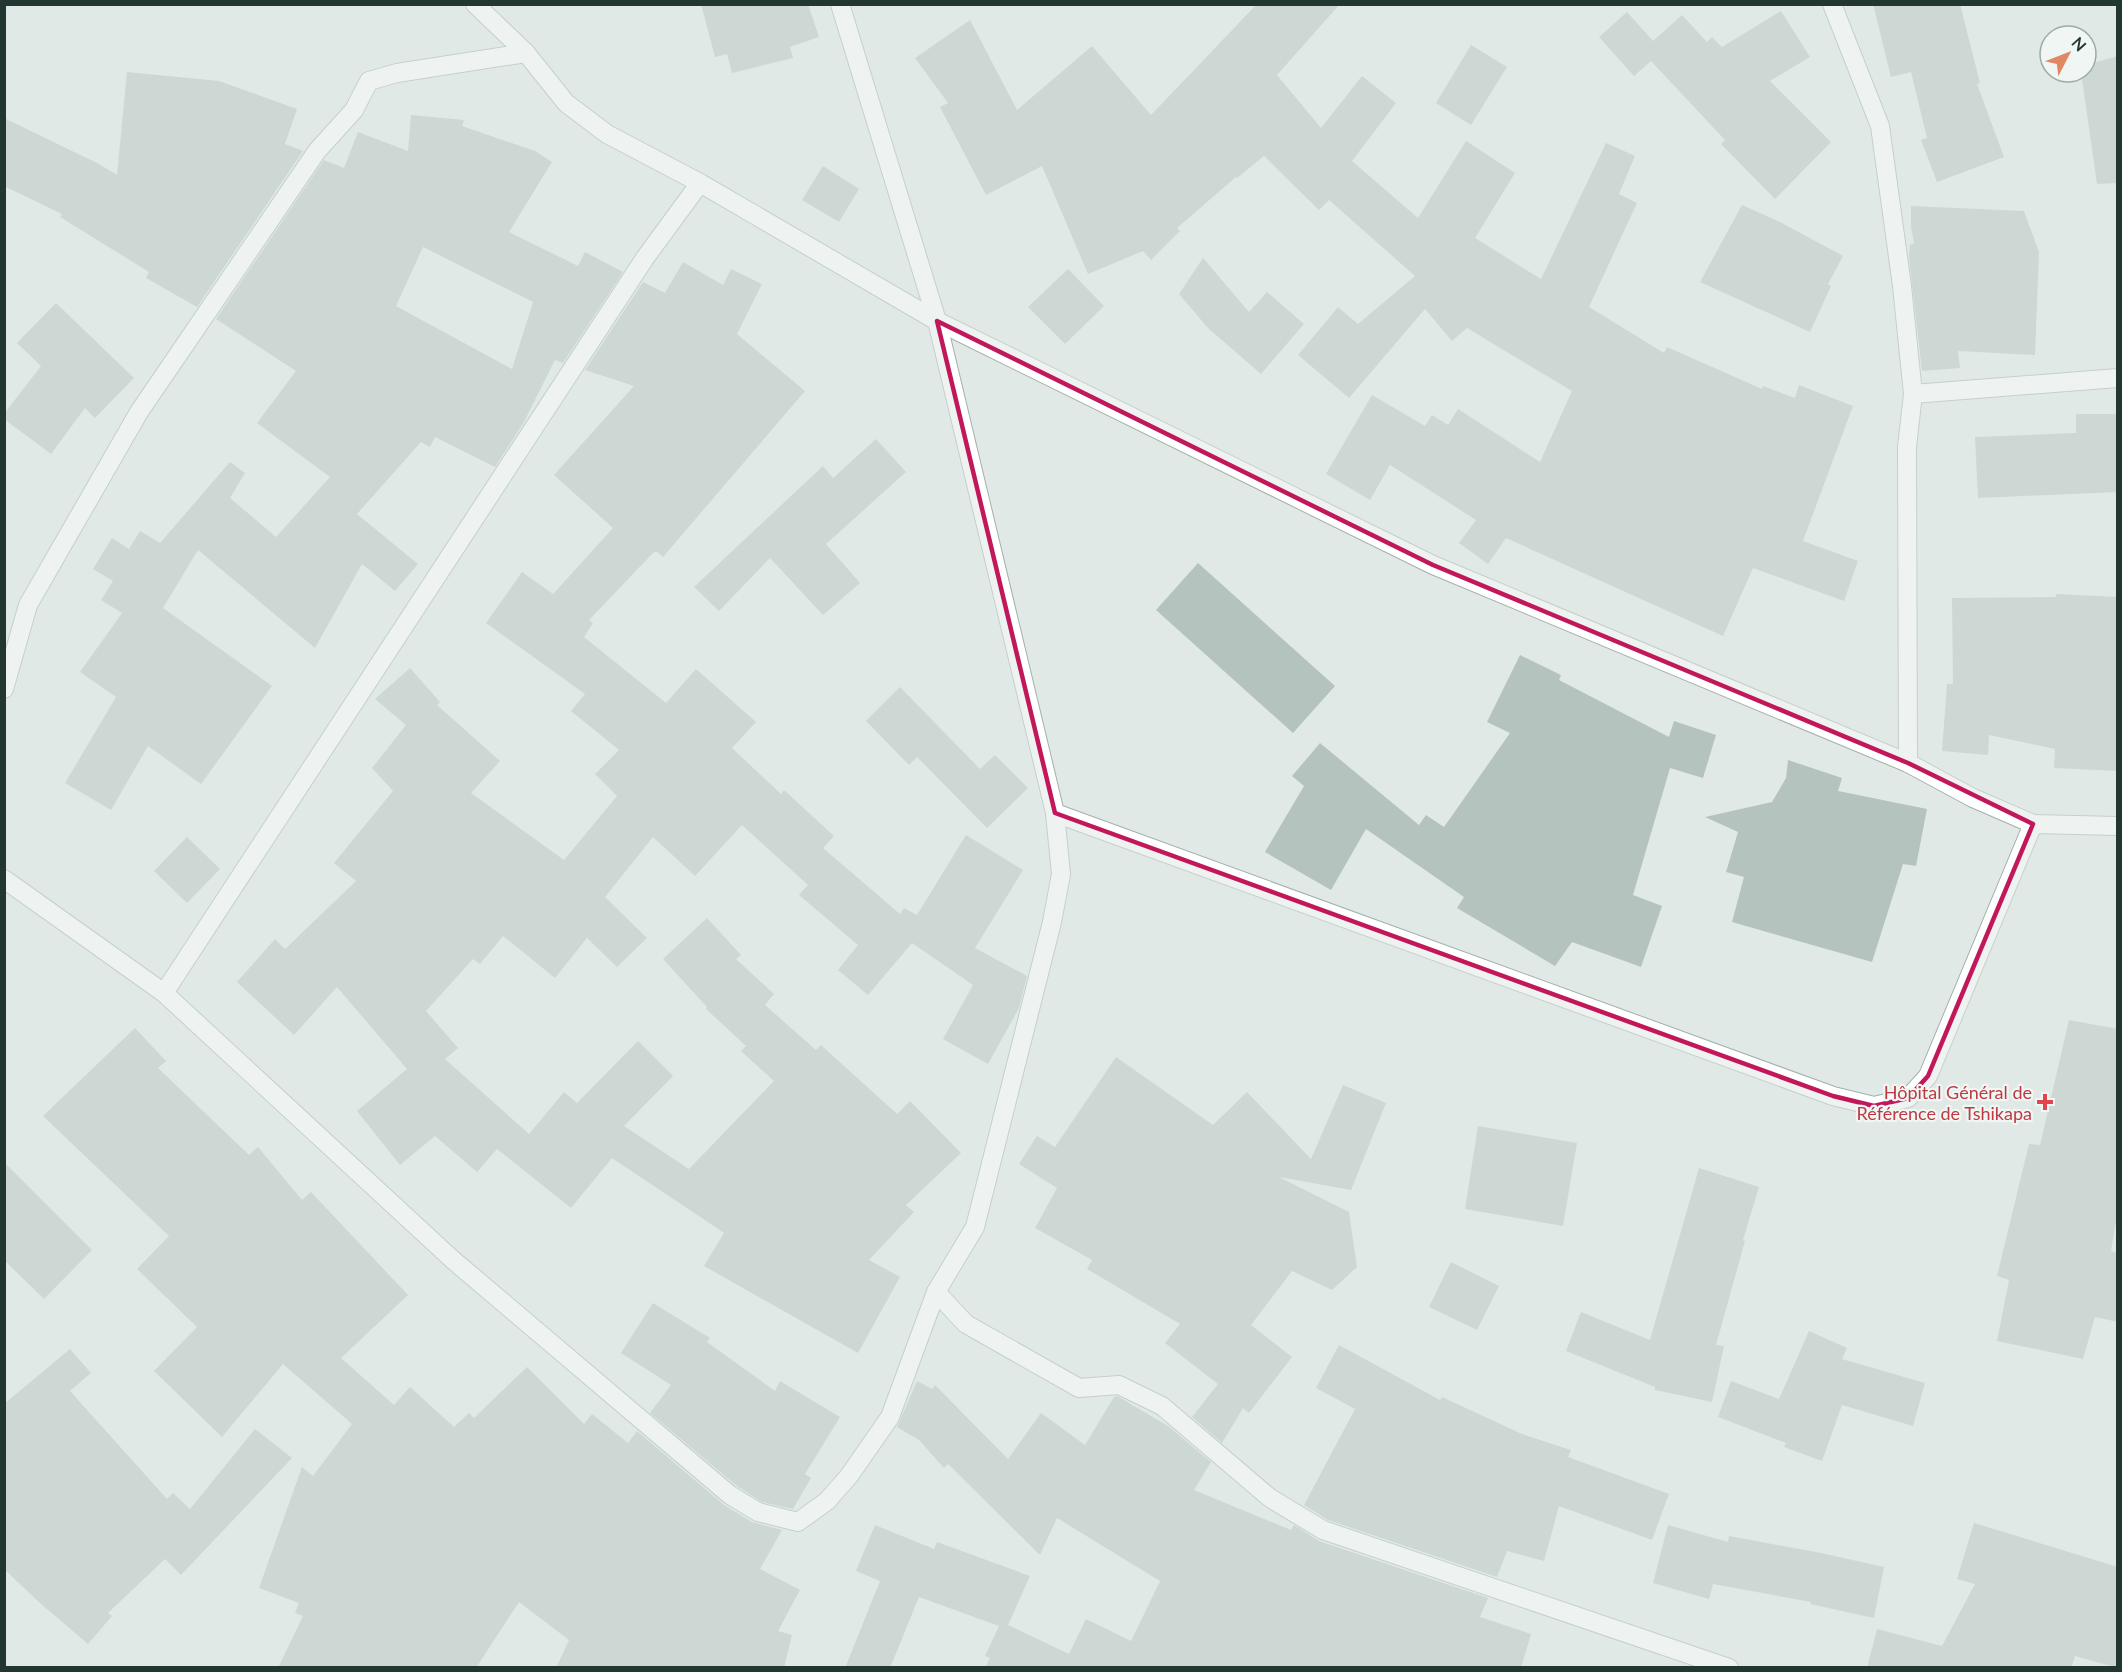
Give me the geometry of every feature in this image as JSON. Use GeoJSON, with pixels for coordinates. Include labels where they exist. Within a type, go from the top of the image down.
{"type":"FeatureCollection","features":[{"type":"Feature","properties":{"kind":"street"},"geometry":{"type":"LineString","coordinates":[[475,4],[526,53],[566,103],[607,134],[700,183],[937,321],[1433,565],[1908,763],[1973,798],[2033,824],[2118,826]]}},
{"type":"Feature","properties":{"kind":"street"},"geometry":{"type":"LineString","coordinates":[[4,879],[164,993],[453,1260],[730,1495],[758,1512],[798,1522],[827,1501],[849,1476],[890,1417],[936,1292],[975,1227],[1052,922],[1061,874],[1055,813],[937,321],[840,4]]}},
{"type":"Feature","properties":{"kind":"street"},"geometry":{"type":"LineString","coordinates":[[1832,4],[1880,126],[1902,286],[1913,394],[1907,447],[1908,763]]}},
{"type":"Feature","properties":{"kind":"street"},"geometry":{"type":"LineString","coordinates":[[4,689],[28,605],[139,412],[317,151],[354,110],[369,81],[397,73],[526,53]]}},
{"type":"Feature","properties":{"kind":"street"},"geometry":{"type":"LineString","coordinates":[[164,993],[645,258],[700,183]]}},
{"type":"Feature","properties":{"kind":"street"},"geometry":{"type":"LineString","coordinates":[[1913,394],[2118,378]]}},
{"type":"Feature","properties":{"kind":"street"},"geometry":{"type":"LineString","coordinates":[[1055,813],[1833,1096],[1874,1106],[1908,1098],[1928,1076],[2033,824]]}},
{"type":"Feature","properties":{"kind":"street"},"geometry":{"type":"LineString","coordinates":[[936,1292],[966,1324],[1079,1388],[1119,1385],[1162,1406],[1270,1498],[1323,1530],[1729,1668]]}},
{"type":"Feature","properties":{"kind":"highlighted area"},"geometry":{"type":"Polygon","coordinates":[[[937,321],[1433,565],[1908,763],[2033,824],[1928,1076],[1908,1098],[1874,1106],[1833,1096],[1055,813],[937,321]]]}},
{"type":"Feature","properties":{"kind":"building"},"geometry":{"type":"Polygon","coordinates":[[[701,4],[808,4],[819,37],[790,47],[793,58],[732,73],[727,54],[715,57],[701,4]]]}},
{"type":"Feature","properties":{"kind":"building"},"geometry":{"type":"Polygon","coordinates":[[[1257,4],[1340,4],[1277,75],[1321,128],[1362,76],[1396,103],[1352,161],[1418,218],[1466,141],[1515,173],[1475,238],[1541,279],[1606,143],[1635,156],[1619,194],[1637,203],[1589,307],[1664,353],[1667,347],[1762,389],[1763,386],[1795,398],[1799,385],[1853,406],[1803,541],[1858,561],[1844,601],[1753,568],[1723,636],[1506,538],[1488,564],[1459,543],[1476,520],[1390,465],[1370,500],[1326,474],[1372,395],[1425,426],[1432,415],[1448,425],[1458,409],[1540,462],[1572,391],[1467,328],[1452,341],[1425,309],[1349,398],[1298,355],[1338,307],[1358,324],[1415,276],[1329,200],[1319,210],[1264,156],[1177,228],[1180,231],[1151,260],[1143,251],[1088,274],[1042,166],[986,195],[940,107],[948,103],[915,58],[970,20],[1017,110],[1092,46],[1151,115],[1257,4]]]}},
{"type":"Feature","properties":{"kind":"building"},"geometry":{"type":"Polygon","coordinates":[[[1873,4],[1960,4],[1980,83],[1977,84],[2004,157],[1937,182],[1921,140],[1927,138],[1911,72],[1891,77],[1873,4]]]}},
{"type":"Feature","properties":{"kind":"building"},"geometry":{"type":"Polygon","coordinates":[[[1781,11],[1810,57],[1770,81],[1831,142],[1775,199],[1721,144],[1725,140],[1651,61],[1634,76],[1599,37],[1627,12],[1653,41],[1682,15],[1707,42],[1712,37],[1722,47],[1781,11]]]}},
{"type":"Feature","properties":{"kind":"building"},"geometry":{"type":"Polygon","coordinates":[[[1471,45],[1507,67],[1471,125],[1436,103],[1471,45]]]}},
{"type":"Feature","properties":{"kind":"building"},"geometry":{"type":"Polygon","coordinates":[[[2118,56],[2118,183],[2097,184],[2083,84],[2098,84],[2098,62],[2118,56]]]}},
{"type":"Feature","properties":{"kind":"building"},"geometry":{"type":"Polygon","coordinates":[[[127,72],[219,81],[297,109],[285,144],[303,151],[197,307],[146,278],[149,272],[60,217],[62,214],[4,186],[4,118],[117,175],[127,72]]]}},
{"type":"Feature","properties":{"kind":"building"},"geometry":{"type":"Polygon","coordinates":[[[411,115],[464,120],[462,126],[535,151],[552,162],[509,232],[578,266],[585,252],[623,272],[563,363],[555,360],[524,422],[495,467],[435,437],[430,447],[421,442],[357,514],[418,564],[395,591],[362,564],[315,648],[198,550],[163,608],[272,686],[201,784],[148,746],[111,810],[65,783],[116,697],[80,672],[122,613],[101,600],[113,581],[93,569],[112,538],[129,549],[140,531],[160,543],[230,462],[245,473],[230,498],[276,537],[330,477],[257,423],[296,371],[216,319],[324,160],[344,168],[358,132],[408,151],[411,115]],[[423,247],[396,306],[512,369],[533,302],[423,247]]]}},
{"type":"Feature","properties":{"kind":"building"},"geometry":{"type":"Polygon","coordinates":[[[823,166],[859,189],[839,222],[802,200],[823,166]]]}},
{"type":"Feature","properties":{"kind":"building"},"geometry":{"type":"Polygon","coordinates":[[[1742,205],[1780,222],[1843,256],[1828,284],[1831,286],[1810,332],[1700,282],[1742,205]]]}},
{"type":"Feature","properties":{"kind":"building"},"geometry":{"type":"Polygon","coordinates":[[[1911,206],[2024,211],[2039,252],[2035,355],[1958,351],[1960,368],[1922,371],[1909,257],[1910,245],[1914,243],[1911,206]]]}},
{"type":"Feature","properties":{"kind":"building"},"geometry":{"type":"Polygon","coordinates":[[[1203,258],[1249,312],[1267,292],[1304,324],[1261,374],[1208,328],[1179,294],[1203,258]]]}},
{"type":"Feature","properties":{"kind":"building"},"geometry":{"type":"Polygon","coordinates":[[[683,262],[723,285],[731,269],[762,284],[737,334],[805,391],[663,557],[656,551],[652,554],[589,620],[593,623],[584,637],[666,703],[696,669],[756,722],[732,748],[781,794],[784,790],[834,836],[823,848],[900,914],[904,908],[917,915],[966,835],[1023,870],[975,948],[1027,976],[1019,1008],[988,1064],[943,1039],[973,985],[912,943],[868,995],[838,970],[858,945],[799,895],[808,885],[742,825],[695,876],[653,837],[605,897],[647,938],[617,967],[587,938],[555,978],[503,936],[480,964],[473,959],[426,1011],[458,1048],[445,1059],[529,1134],[564,1092],[577,1103],[638,1041],[673,1076],[624,1126],[689,1169],[774,1081],[741,1051],[746,1046],[706,1009],[707,1007],[663,959],[707,918],[741,955],[736,959],[774,994],[765,1005],[816,1050],[821,1045],[897,1114],[910,1101],[961,1153],[906,1205],[914,1212],[869,1260],[900,1277],[858,1353],[704,1266],[724,1233],[612,1158],[571,1208],[497,1149],[477,1172],[435,1136],[400,1165],[357,1111],[407,1069],[337,987],[294,1035],[237,982],[275,939],[285,949],[356,881],[334,863],[393,791],[372,768],[406,725],[375,699],[410,668],[440,702],[437,705],[500,761],[471,793],[564,860],[617,796],[595,774],[619,750],[571,711],[585,694],[486,623],[522,572],[553,594],[613,528],[554,475],[634,386],[585,370],[643,282],[665,293],[683,262]]]}},
{"type":"Feature","properties":{"kind":"building"},"geometry":{"type":"Polygon","coordinates":[[[1068,269],[1104,306],[1065,344],[1028,307],[1068,269]]]}},
{"type":"Feature","properties":{"kind":"building"},"geometry":{"type":"Polygon","coordinates":[[[56,303],[134,378],[95,418],[85,408],[51,454],[4,419],[4,414],[41,366],[17,343],[56,303]]]}},
{"type":"Feature","properties":{"kind":"building"},"geometry":{"type":"Polygon","coordinates":[[[2076,414],[2118,414],[2118,492],[1978,498],[1975,437],[2076,433],[2076,414]]]}},
{"type":"Feature","properties":{"kind":"building"},"geometry":{"type":"Polygon","coordinates":[[[876,439],[906,472],[826,544],[860,583],[823,615],[770,558],[719,611],[694,587],[823,466],[833,478],[876,439]]]}},
{"type":"Feature","properties":{"kind":"building"},"geometry":{"type":"Polygon","coordinates":[[[1198,563],[1335,686],[1293,733],[1156,610],[1198,563]]]}},
{"type":"Feature","properties":{"kind":"building"},"geometry":{"type":"Polygon","coordinates":[[[2056,594],[2118,597],[2118,771],[2054,768],[2055,749],[1989,735],[1988,755],[1942,751],[1947,684],[1953,684],[1952,598],[2056,597],[2056,594]]]}},
{"type":"Feature","properties":{"kind":"building"},"geometry":{"type":"Polygon","coordinates":[[[1520,655],[1561,675],[1559,680],[1669,737],[1674,721],[1716,735],[1703,778],[1670,768],[1633,895],[1662,906],[1641,967],[1572,942],[1555,966],[1457,908],[1464,897],[1366,829],[1331,890],[1265,852],[1304,786],[1292,776],[1320,743],[1419,825],[1426,815],[1444,827],[1510,733],[1487,722],[1520,655]]]}},
{"type":"Feature","properties":{"kind":"building"},"geometry":{"type":"Polygon","coordinates":[[[900,687],[980,769],[995,755],[1028,788],[987,828],[917,757],[909,765],[866,721],[900,687]]]}},
{"type":"Feature","properties":{"kind":"building"},"geometry":{"type":"Polygon","coordinates":[[[1788,760],[1842,778],[1838,791],[1927,809],[1916,866],[1903,864],[1872,962],[1732,922],[1744,877],[1726,872],[1738,832],[1705,817],[1772,802],[1786,778],[1788,760]]]}},
{"type":"Feature","properties":{"kind":"building"},"geometry":{"type":"Polygon","coordinates":[[[187,837],[220,869],[187,903],[154,871],[187,837]]]}},
{"type":"Feature","properties":{"kind":"building"},"geometry":{"type":"Polygon","coordinates":[[[2069,1020],[2118,1029],[2118,1209],[2111,1251],[2118,1253],[2118,1322],[2095,1317],[2083,1359],[1997,1341],[2009,1280],[1997,1276],[2029,1144],[2040,1145],[2069,1020]]]}},
{"type":"Feature","properties":{"kind":"building"},"geometry":{"type":"Polygon","coordinates":[[[135,1028],[166,1061],[158,1068],[249,1155],[258,1147],[302,1200],[311,1192],[408,1295],[341,1358],[394,1405],[410,1387],[454,1427],[469,1413],[474,1418],[527,1367],[584,1424],[592,1414],[628,1443],[637,1431],[724,1505],[752,1522],[782,1530],[760,1569],[800,1590],[778,1631],[792,1635],[784,1668],[556,1668],[569,1640],[519,1602],[476,1668],[278,1668],[303,1616],[295,1613],[299,1603],[259,1588],[302,1467],[313,1476],[352,1424],[283,1364],[222,1437],[154,1371],[197,1327],[137,1269],[169,1236],[43,1116],[135,1028]]]}},
{"type":"Feature","properties":{"kind":"building"},"geometry":{"type":"Polygon","coordinates":[[[1116,1057],[1213,1125],[1247,1092],[1311,1159],[1343,1085],[1386,1103],[1351,1190],[1279,1177],[1349,1212],[1357,1267],[1332,1290],[1292,1271],[1251,1325],[1292,1357],[1249,1413],[1243,1408],[1222,1443],[1192,1417],[1218,1384],[1165,1343],[1180,1324],[1087,1269],[1092,1260],[1035,1228],[1057,1188],[1019,1164],[1037,1136],[1055,1147],[1116,1057]]]}},
{"type":"Feature","properties":{"kind":"building"},"geometry":{"type":"Polygon","coordinates":[[[1478,1126],[1577,1143],[1563,1226],[1465,1209],[1478,1126]]]}},
{"type":"Feature","properties":{"kind":"building"},"geometry":{"type":"Polygon","coordinates":[[[4,1162],[92,1250],[44,1299],[4,1260],[4,1162]]]}},
{"type":"Feature","properties":{"kind":"building"},"geometry":{"type":"Polygon","coordinates":[[[1699,1168],[1759,1187],[1716,1345],[1724,1346],[1712,1402],[1655,1390],[1655,1387],[1566,1351],[1581,1312],[1650,1340],[1699,1168]]]}},
{"type":"Feature","properties":{"kind":"building"},"geometry":{"type":"Polygon","coordinates":[[[1451,1262],[1499,1286],[1477,1330],[1429,1307],[1451,1262]]]}},
{"type":"Feature","properties":{"kind":"building"},"geometry":{"type":"Polygon","coordinates":[[[653,1303],[710,1338],[707,1342],[775,1391],[780,1381],[840,1417],[805,1474],[811,1478],[793,1509],[762,1502],[737,1486],[650,1413],[671,1385],[621,1353],[653,1303]]]}},
{"type":"Feature","properties":{"kind":"building"},"geometry":{"type":"Polygon","coordinates":[[[1809,1331],[1847,1348],[1842,1359],[1925,1383],[1913,1426],[1842,1405],[1822,1461],[1784,1447],[1786,1443],[1718,1417],[1731,1381],[1779,1399],[1809,1331]]]}},
{"type":"Feature","properties":{"kind":"building"},"geometry":{"type":"Polygon","coordinates":[[[1339,1345],[1440,1400],[1442,1397],[1522,1434],[1571,1450],[1568,1457],[1669,1494],[1652,1540],[1559,1506],[1544,1561],[1507,1551],[1497,1577],[1328,1520],[1304,1505],[1355,1409],[1316,1388],[1339,1345]]]}},
{"type":"Feature","properties":{"kind":"building"},"geometry":{"type":"Polygon","coordinates":[[[70,1349],[91,1373],[70,1391],[167,1499],[173,1493],[190,1509],[255,1429],[292,1458],[181,1575],[165,1559],[108,1613],[112,1616],[88,1644],[4,1569],[4,1404],[70,1349]]]}},
{"type":"Feature","properties":{"kind":"building"},"geometry":{"type":"Polygon","coordinates":[[[917,1381],[932,1389],[935,1385],[1008,1459],[1041,1413],[1085,1445],[1114,1397],[1117,1396],[1168,1426],[1211,1462],[1194,1490],[1291,1530],[1294,1525],[1319,1541],[1488,1598],[1480,1617],[1531,1634],[1521,1668],[985,1668],[990,1658],[985,1656],[999,1626],[919,1597],[890,1668],[845,1668],[880,1581],[856,1571],[875,1525],[934,1549],[937,1542],[1030,1576],[1008,1625],[1069,1654],[1086,1619],[1131,1641],[1160,1581],[1057,1518],[1040,1555],[948,1464],[944,1468],[919,1440],[897,1427],[917,1381]]]}},
{"type":"Feature","properties":{"kind":"building"},"geometry":{"type":"Polygon","coordinates":[[[1974,1523],[2118,1567],[2118,1668],[2075,1656],[2071,1668],[1867,1668],[1877,1629],[1942,1646],[1975,1584],[1957,1579],[1974,1523]]]}},
{"type":"Feature","properties":{"kind":"building"},"geometry":{"type":"Polygon","coordinates":[[[1668,1525],[1728,1542],[1729,1536],[1884,1567],[1874,1618],[1810,1604],[1811,1602],[1713,1584],[1709,1599],[1653,1583],[1668,1525]]]}},
{"type":"Feature","properties":{"kind":"place","name":"Hôpital Général de Référence de Tshikapa"},"geometry":{"type":"Point","coordinates":[2045,1102]}}]}
